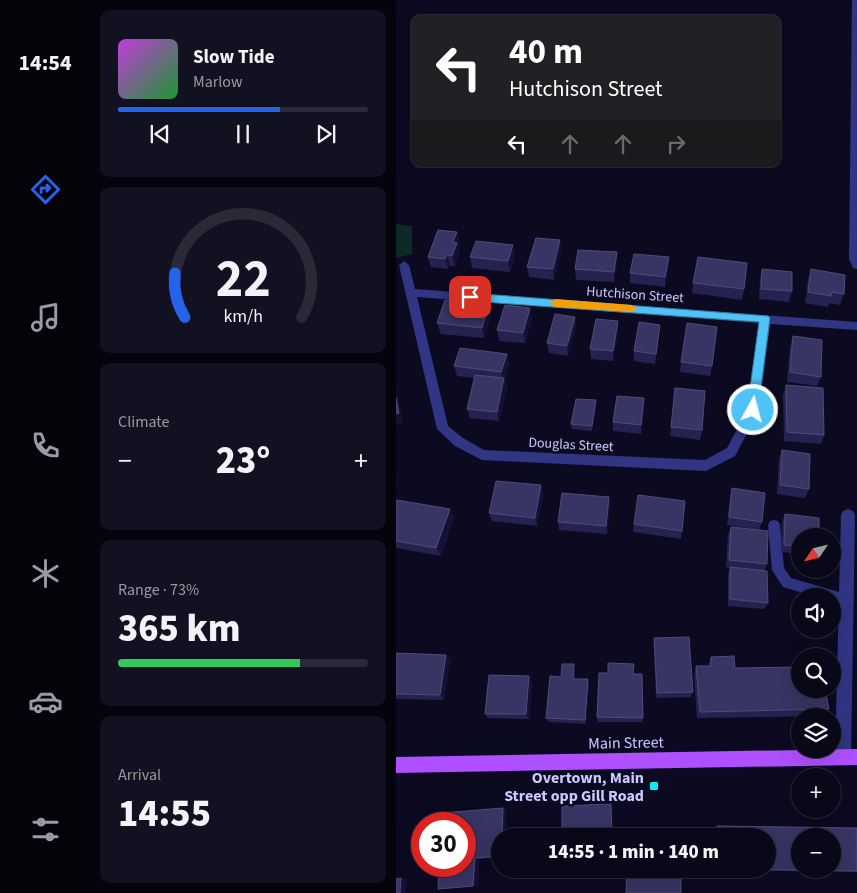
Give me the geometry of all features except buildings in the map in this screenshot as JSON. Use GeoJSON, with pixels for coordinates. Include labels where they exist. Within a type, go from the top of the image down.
{"type":"FeatureCollection","features":[{"type":"Feature","properties":{"kind":"main road","name":"Main Street"},"geometry":{"type":"LineString","coordinates":[[396,765],[850,757]]}},
{"type":"Feature","properties":{"kind":"street"},"geometry":{"type":"LineString","coordinates":[[856,0],[854,258],[857,265]]}},
{"type":"Feature","properties":{"kind":"street","name":"Douglas Street"},"geometry":{"type":"LineString","coordinates":[[404,266],[444,429],[458,442],[482,455],[706,466],[730,452],[753,410],[764,318]]}},
{"type":"Feature","properties":{"kind":"street","name":"Hutchison Street"},"geometry":{"type":"LineString","coordinates":[[412,293],[857,326]]}},
{"type":"Feature","properties":{"kind":"street"},"geometry":{"type":"LineString","coordinates":[[848,515],[850,757]]}},
{"type":"Feature","properties":{"kind":"lane"},"geometry":{"type":"LineString","coordinates":[[774,525],[778,570],[787,583],[848,600]]}},
{"type":"Feature","properties":{"kind":"green space"},"geometry":{"type":"Polygon","coordinates":[[[396,224],[412,226],[412,254],[396,258],[396,224]]]}},
{"type":"Feature","properties":{"kind":"slow traffic"},"geometry":{"type":"LineString","coordinates":[[555,303],[632,309]]}},
{"type":"Feature","properties":{"kind":"place","name":"Overtown, Main Street opp Gill Road"},"geometry":{"type":"Point","coordinates":[654,786]}},
{"type":"Feature","properties":{"kind":"route"},"geometry":{"type":"LineString","coordinates":[[470,297],[764,318],[753,410]]}}]}
